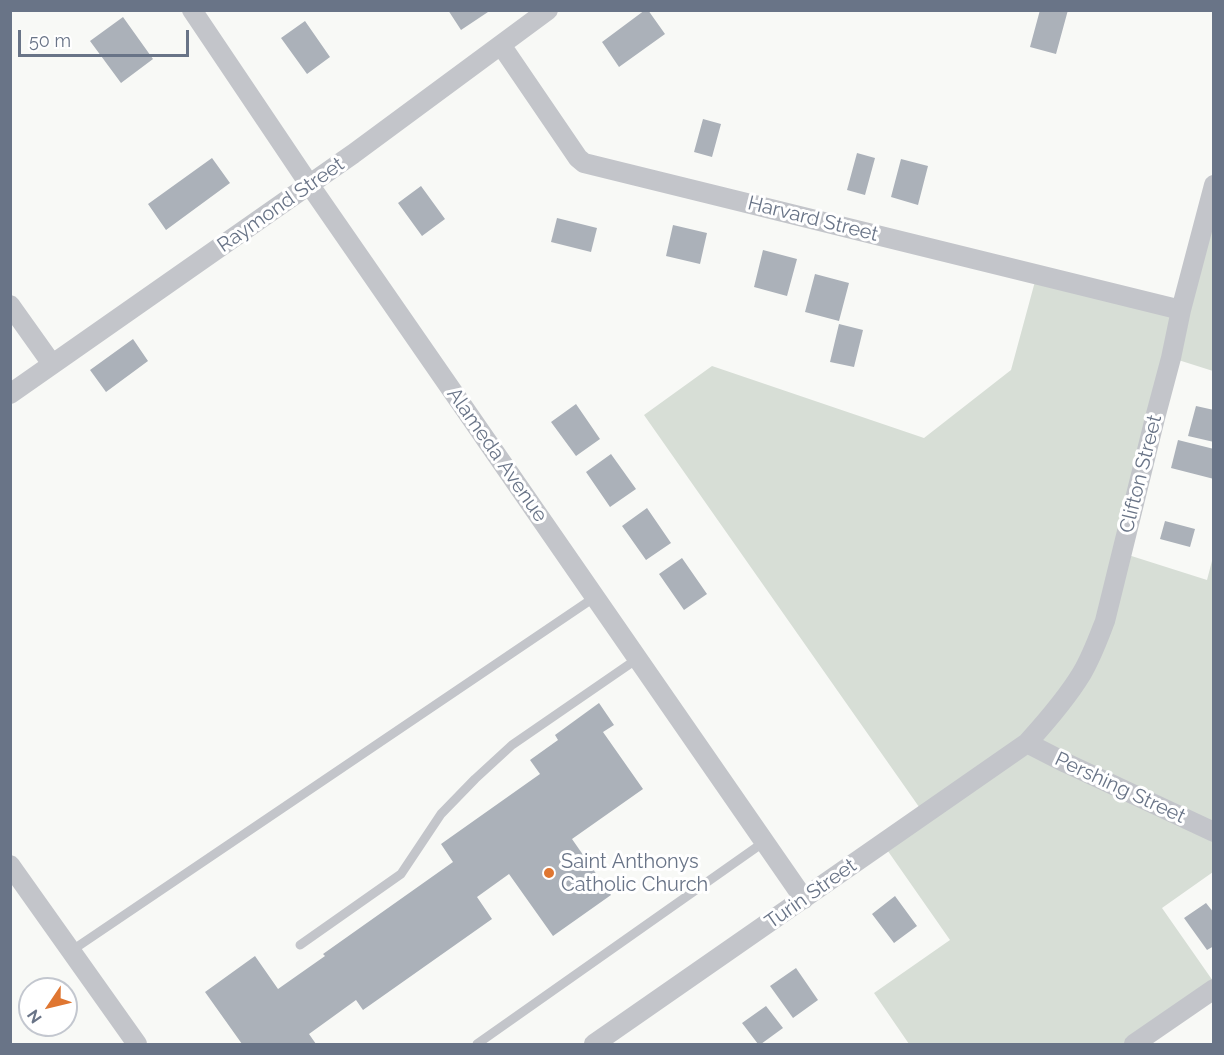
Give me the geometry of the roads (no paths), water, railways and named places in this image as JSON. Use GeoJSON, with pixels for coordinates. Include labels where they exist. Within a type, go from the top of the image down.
{"type":"FeatureCollection","features":[{"type":"Feature","properties":{"kind":"street","name":"Alameda Avenue"},"geometry":{"type":"LineString","coordinates":[[192,10],[309,184],[804,899]]}},
{"type":"Feature","properties":{"kind":"street","name":"Raymond Street"},"geometry":{"type":"LineString","coordinates":[[10,394],[353,154],[548,10]]}},
{"type":"Feature","properties":{"kind":"street","name":"Harvard Street"},"geometry":{"type":"LineString","coordinates":[[501,45],[578,158],[584,163],[1181,310]]}},
{"type":"Feature","properties":{"kind":"street","name":"Clifton Street"},"geometry":{"type":"LineString","coordinates":[[1027,743],[1051,717],[1082,673],[1096,646],[1105,621],[1214,185]]}},
{"type":"Feature","properties":{"kind":"street"},"geometry":{"type":"LineString","coordinates":[[10,305],[52,364]]}},
{"type":"Feature","properties":{"kind":"street","name":"Pershing Street"},"geometry":{"type":"LineString","coordinates":[[1027,743],[1214,832]]}},
{"type":"Feature","properties":{"kind":"street","name":"Turin Street"},"geometry":{"type":"LineString","coordinates":[[594,1044],[617,1038],[804,899],[1027,743]]}},
{"type":"Feature","properties":{"kind":"street"},"geometry":{"type":"LineString","coordinates":[[10,865],[137,1044]]}},
{"type":"Feature","properties":{"kind":"street"},"geometry":{"type":"LineString","coordinates":[[1134,1044],[1214,989]]}},
{"type":"Feature","properties":{"kind":"lane"},"geometry":{"type":"LineString","coordinates":[[71,951],[595,597]]}},
{"type":"Feature","properties":{"kind":"lane"},"geometry":{"type":"LineString","coordinates":[[300,945],[400,874],[441,814],[512,745],[637,659]]}},
{"type":"Feature","properties":{"kind":"lane"},"geometry":{"type":"LineString","coordinates":[[477,1044],[764,842]]}},
{"type":"Feature","properties":{"kind":"place","name":"Saint Anthonys Catholic Church"},"geometry":{"type":"Point","coordinates":[549,873]}}]}
